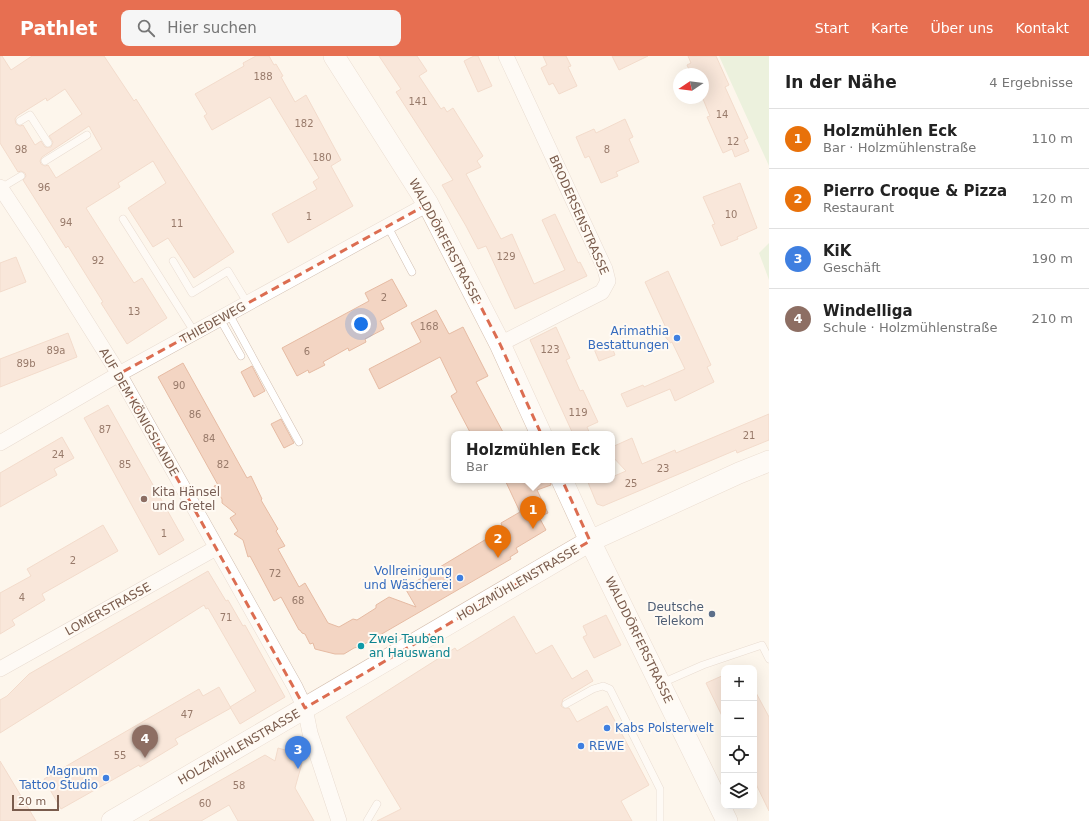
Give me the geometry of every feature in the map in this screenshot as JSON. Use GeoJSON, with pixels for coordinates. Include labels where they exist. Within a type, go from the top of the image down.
{"type":"FeatureCollection","features":[{"type":"Feature","properties":{"kind":"street","name":"WALDDÖRFERSTRASSE"},"geometry":{"type":"LineString","coordinates":[[334,56],[428,204],[500,344],[540,431]]}},
{"type":"Feature","properties":{"kind":"street","name":"BRODERSENSTRASSE"},"geometry":{"type":"LineString","coordinates":[[500,344],[602,292],[608,281],[606,269],[506,56]]}},
{"type":"Feature","properties":{"kind":"street","name":"AUF DEM KÖNIGSLANDE"},"geometry":{"type":"LineString","coordinates":[[0,187],[119,374],[305,708],[310,733],[339,821]]}},
{"type":"Feature","properties":{"kind":"street","name":"THIEDEWEG"},"geometry":{"type":"LineString","coordinates":[[0,443],[119,374],[428,204]]}},
{"type":"Feature","properties":{"kind":"street","name":"HOLZMÜHLENSTRASSE"},"geometry":{"type":"LineString","coordinates":[[112,821],[590,541],[739,473],[769,461]]}},
{"type":"Feature","properties":{"kind":"street","name":"WALDDÖRFERSTRASSE"},"geometry":{"type":"LineString","coordinates":[[563,483],[590,541],[727,821]]}},
{"type":"Feature","properties":{"kind":"street","name":"LOMERSTRASSE"},"geometry":{"type":"LineString","coordinates":[[0,669],[216,548]]}},
{"type":"Feature","properties":{"kind":"lane"},"geometry":{"type":"LineString","coordinates":[[20,121],[30,115],[48,143]]}},
{"type":"Feature","properties":{"kind":"lane"},"geometry":{"type":"LineString","coordinates":[[45,161],[87,135]]}},
{"type":"Feature","properties":{"kind":"lane"},"geometry":{"type":"LineString","coordinates":[[0,187],[20,176]]}},
{"type":"Feature","properties":{"kind":"lane"},"geometry":{"type":"LineString","coordinates":[[123,219],[195,333]]}},
{"type":"Feature","properties":{"kind":"lane"},"geometry":{"type":"LineString","coordinates":[[388,227],[412,272]]}},
{"type":"Feature","properties":{"kind":"lane"},"geometry":{"type":"LineString","coordinates":[[173,261],[192,293],[228,271],[248,304]]}},
{"type":"Feature","properties":{"kind":"lane"},"geometry":{"type":"LineString","coordinates":[[224,317],[241,356]]}},
{"type":"Feature","properties":{"kind":"lane"},"geometry":{"type":"LineString","coordinates":[[224,317],[299,442]]}},
{"type":"Feature","properties":{"kind":"lane"},"geometry":{"type":"LineString","coordinates":[[660,684],[703,665],[762,645],[769,659]]}},
{"type":"Feature","properties":{"kind":"lane"},"geometry":{"type":"LineString","coordinates":[[566,704],[593,689],[603,686],[610,689],[660,789],[660,821]]}},
{"type":"Feature","properties":{"kind":"lane"},"geometry":{"type":"LineString","coordinates":[[367,821],[377,804]]}},
{"type":"Feature","properties":{"kind":"highlighted area"},"geometry":{"type":"Polygon","coordinates":[[[428,204],[500,344],[590,541],[305,708],[119,374],[428,204]]]}},
{"type":"Feature","properties":{"kind":"green space"},"geometry":{"type":"Polygon","coordinates":[[[719,56],[769,56],[769,166],[719,56]]]}},
{"type":"Feature","properties":{"kind":"green space"},"geometry":{"type":"Polygon","coordinates":[[[769,243],[769,280],[759,253],[769,243]]]}},
{"type":"Feature","properties":{"kind":"building"},"geometry":{"type":"Polygon","coordinates":[[[0,56],[2,56],[11,70],[32,56],[104,56],[134,101],[136,99],[234,252],[194,278],[168,238],[153,247],[128,208],[166,183],[153,161],[118,183],[120,187],[86,208],[134,283],[142,278],[167,318],[127,344],[68,246],[66,248],[23,180],[26,176],[25,173],[21,171],[18,172],[0,143],[0,56]],[[65,89],[47,101],[46,98],[17,116],[15,119],[16,124],[20,126],[23,125],[35,145],[41,141],[45,147],[51,147],[53,142],[49,136],[82,114],[65,89]],[[89,126],[42,157],[40,161],[41,164],[45,166],[48,165],[56,178],[102,149],[89,126]]]}},
{"type":"Feature","properties":{"kind":"building"},"geometry":{"type":"Polygon","coordinates":[[[256,56],[269,56],[274,65],[276,64],[283,76],[281,77],[295,102],[306,95],[341,160],[331,166],[353,206],[288,243],[272,214],[317,189],[313,182],[319,178],[270,97],[212,130],[204,116],[207,114],[195,94],[244,66],[243,63],[256,56]]]}},
{"type":"Feature","properties":{"kind":"building"},"geometry":{"type":"Polygon","coordinates":[[[379,56],[417,56],[427,71],[419,76],[441,109],[444,107],[447,112],[453,108],[483,156],[477,161],[481,167],[466,174],[501,239],[512,234],[534,284],[565,270],[542,220],[555,214],[578,263],[580,262],[587,276],[515,309],[486,246],[478,249],[442,185],[453,180],[396,92],[401,89],[379,56]]]}},
{"type":"Feature","properties":{"kind":"building"},"geometry":{"type":"Polygon","coordinates":[[[474,56],[478,56],[492,86],[478,92],[464,61],[474,56]]]}},
{"type":"Feature","properties":{"kind":"building"},"geometry":{"type":"Polygon","coordinates":[[[543,56],[566,56],[571,66],[568,67],[577,86],[559,94],[553,83],[549,85],[541,68],[547,65],[543,56]]]}},
{"type":"Feature","properties":{"kind":"building"},"geometry":{"type":"Polygon","coordinates":[[[612,56],[648,56],[619,70],[612,56]]]}},
{"type":"Feature","properties":{"kind":"building"},"geometry":{"type":"Polygon","coordinates":[[[688,56],[716,56],[729,85],[725,87],[748,138],[744,140],[749,151],[735,157],[732,149],[723,153],[707,117],[710,116],[705,104],[709,104],[709,68],[688,68],[687,65],[691,63],[688,56]]]}},
{"type":"Feature","properties":{"kind":"building"},"geometry":{"type":"Polygon","coordinates":[[[625,119],[633,137],[629,139],[639,162],[616,172],[618,176],[601,183],[589,156],[585,158],[576,137],[594,129],[596,133],[625,119]]]}},
{"type":"Feature","properties":{"kind":"building"},"geometry":{"type":"Polygon","coordinates":[[[740,183],[757,228],[737,237],[738,239],[721,246],[712,225],[715,224],[703,197],[740,183]]]}},
{"type":"Feature","properties":{"kind":"building"},"geometry":{"type":"Polygon","coordinates":[[[16,257],[26,282],[0,292],[0,263],[16,257]]]}},
{"type":"Feature","properties":{"kind":"building"},"geometry":{"type":"Polygon","coordinates":[[[668,271],[711,365],[707,367],[714,382],[675,401],[670,389],[627,407],[621,394],[643,385],[644,387],[685,369],[672,342],[670,343],[662,332],[667,330],[645,282],[668,271]]]}},
{"type":"Feature","properties":{"kind":"building"},"geometry":{"type":"Polygon","coordinates":[[[392,279],[407,306],[380,321],[384,329],[365,339],[366,342],[349,351],[348,348],[323,362],[325,365],[309,373],[308,370],[297,376],[282,348],[369,301],[365,293],[392,279]]]}},
{"type":"Feature","properties":{"kind":"building"},"geometry":{"type":"Polygon","coordinates":[[[436,310],[449,334],[463,327],[488,376],[476,382],[502,431],[469,431],[451,396],[457,392],[440,357],[379,389],[369,369],[421,342],[411,323],[436,310]]]}},
{"type":"Feature","properties":{"kind":"building"},"geometry":{"type":"Polygon","coordinates":[[[556,327],[570,358],[566,360],[580,391],[583,390],[598,422],[587,427],[589,431],[572,431],[530,340],[556,327]]]}},
{"type":"Feature","properties":{"kind":"building"},"geometry":{"type":"Polygon","coordinates":[[[68,333],[77,357],[0,387],[0,359],[68,333]]]}},
{"type":"Feature","properties":{"kind":"building"},"geometry":{"type":"Polygon","coordinates":[[[610,342],[615,355],[599,361],[594,349],[610,342]]]}},
{"type":"Feature","properties":{"kind":"building"},"geometry":{"type":"Polygon","coordinates":[[[183,363],[247,478],[251,476],[262,499],[261,500],[278,529],[276,531],[285,546],[278,549],[299,587],[305,583],[328,623],[339,627],[353,619],[357,620],[376,608],[376,605],[389,597],[416,607],[405,588],[503,529],[501,523],[520,512],[506,483],[551,483],[551,485],[537,490],[548,513],[539,517],[546,530],[516,548],[518,552],[510,557],[511,559],[361,646],[344,654],[335,654],[315,649],[313,643],[310,644],[305,634],[299,630],[281,597],[274,601],[250,556],[248,557],[243,540],[234,534],[238,531],[230,518],[236,514],[222,503],[222,499],[214,486],[218,485],[158,377],[183,363]]]}},
{"type":"Feature","properties":{"kind":"building"},"geometry":{"type":"Polygon","coordinates":[[[252,366],[265,391],[254,397],[241,372],[252,366]]]}},
{"type":"Feature","properties":{"kind":"building"},"geometry":{"type":"Polygon","coordinates":[[[108,405],[184,540],[159,555],[84,418],[108,405]]]}},
{"type":"Feature","properties":{"kind":"building"},"geometry":{"type":"Polygon","coordinates":[[[769,414],[769,440],[737,453],[736,450],[603,506],[597,504],[588,483],[615,483],[615,476],[626,471],[615,459],[615,446],[632,438],[642,464],[675,450],[676,453],[769,414]]]}},
{"type":"Feature","properties":{"kind":"building"},"geometry":{"type":"Polygon","coordinates":[[[281,419],[294,443],[284,448],[271,424],[281,419]]]}},
{"type":"Feature","properties":{"kind":"building"},"geometry":{"type":"Polygon","coordinates":[[[62,437],[74,458],[54,469],[57,475],[0,507],[0,473],[62,437]]]}},
{"type":"Feature","properties":{"kind":"building"},"geometry":{"type":"Polygon","coordinates":[[[103,525],[118,551],[42,594],[45,600],[12,620],[15,625],[0,634],[0,593],[31,576],[27,569],[103,525]]]}},
{"type":"Feature","properties":{"kind":"building"},"geometry":{"type":"Polygon","coordinates":[[[208,571],[226,601],[228,600],[243,626],[245,625],[285,697],[240,724],[230,707],[256,691],[208,608],[206,609],[204,605],[0,733],[0,700],[7,696],[29,674],[208,571]]]}},
{"type":"Feature","properties":{"kind":"building"},"geometry":{"type":"Polygon","coordinates":[[[606,615],[621,645],[594,658],[583,637],[587,635],[583,626],[606,615]]]}},
{"type":"Feature","properties":{"kind":"building"},"geometry":{"type":"Polygon","coordinates":[[[514,616],[536,654],[552,645],[572,679],[587,670],[593,681],[563,699],[561,706],[564,708],[569,708],[577,722],[607,706],[649,785],[621,801],[632,821],[377,821],[401,809],[346,717],[455,648],[457,651],[514,616]]]}},
{"type":"Feature","properties":{"kind":"building"},"geometry":{"type":"Polygon","coordinates":[[[721,676],[721,714],[706,683],[721,676]]]}},
{"type":"Feature","properties":{"kind":"building"},"geometry":{"type":"Polygon","coordinates":[[[219,687],[231,708],[175,739],[178,744],[140,767],[139,765],[61,809],[44,779],[199,689],[203,696],[219,687]]]}},
{"type":"Feature","properties":{"kind":"building"},"geometry":{"type":"Polygon","coordinates":[[[757,695],[769,717],[769,811],[757,786],[757,695]]]}},
{"type":"Feature","properties":{"kind":"building"},"geometry":{"type":"Polygon","coordinates":[[[278,748],[296,753],[302,763],[295,788],[314,821],[238,821],[229,805],[201,821],[149,821],[265,755],[275,761],[278,748]]]}},
{"type":"Feature","properties":{"kind":"building"},"geometry":{"type":"Polygon","coordinates":[[[0,761],[36,821],[0,821],[0,761]]]}},
{"type":"Feature","properties":{"kind":"place","name":"Arimathia Bestattungen"},"geometry":{"type":"Point","coordinates":[677,338]}},
{"type":"Feature","properties":{"kind":"place","name":"Kita Hänsel und Gretel"},"geometry":{"type":"Point","coordinates":[144,499]}},
{"type":"Feature","properties":{"kind":"place","name":"Holzmühlen Eck"},"geometry":{"type":"Point","coordinates":[533,529]}},
{"type":"Feature","properties":{"kind":"place","name":"Pierro Croque & Pizza"},"geometry":{"type":"Point","coordinates":[498,558]}},
{"type":"Feature","properties":{"kind":"place","name":"Vollreinigung und Wäscherei"},"geometry":{"type":"Point","coordinates":[460,578]}},
{"type":"Feature","properties":{"kind":"place","name":"Deutsche Telekom"},"geometry":{"type":"Point","coordinates":[712,614]}},
{"type":"Feature","properties":{"kind":"place","name":"Zwei Tauben an Hauswand"},"geometry":{"type":"Point","coordinates":[361,646]}},
{"type":"Feature","properties":{"kind":"place","name":"Kabs Polsterwelt"},"geometry":{"type":"Point","coordinates":[607,728]}},
{"type":"Feature","properties":{"kind":"place","name":"REWE"},"geometry":{"type":"Point","coordinates":[581,746]}},
{"type":"Feature","properties":{"kind":"place","name":"Windelliga"},"geometry":{"type":"Point","coordinates":[145,758]}},
{"type":"Feature","properties":{"kind":"place","name":"KiK"},"geometry":{"type":"Point","coordinates":[298,769]}},
{"type":"Feature","properties":{"kind":"place","name":"Magnum Tattoo Studio"},"geometry":{"type":"Point","coordinates":[106,778]}}]}
